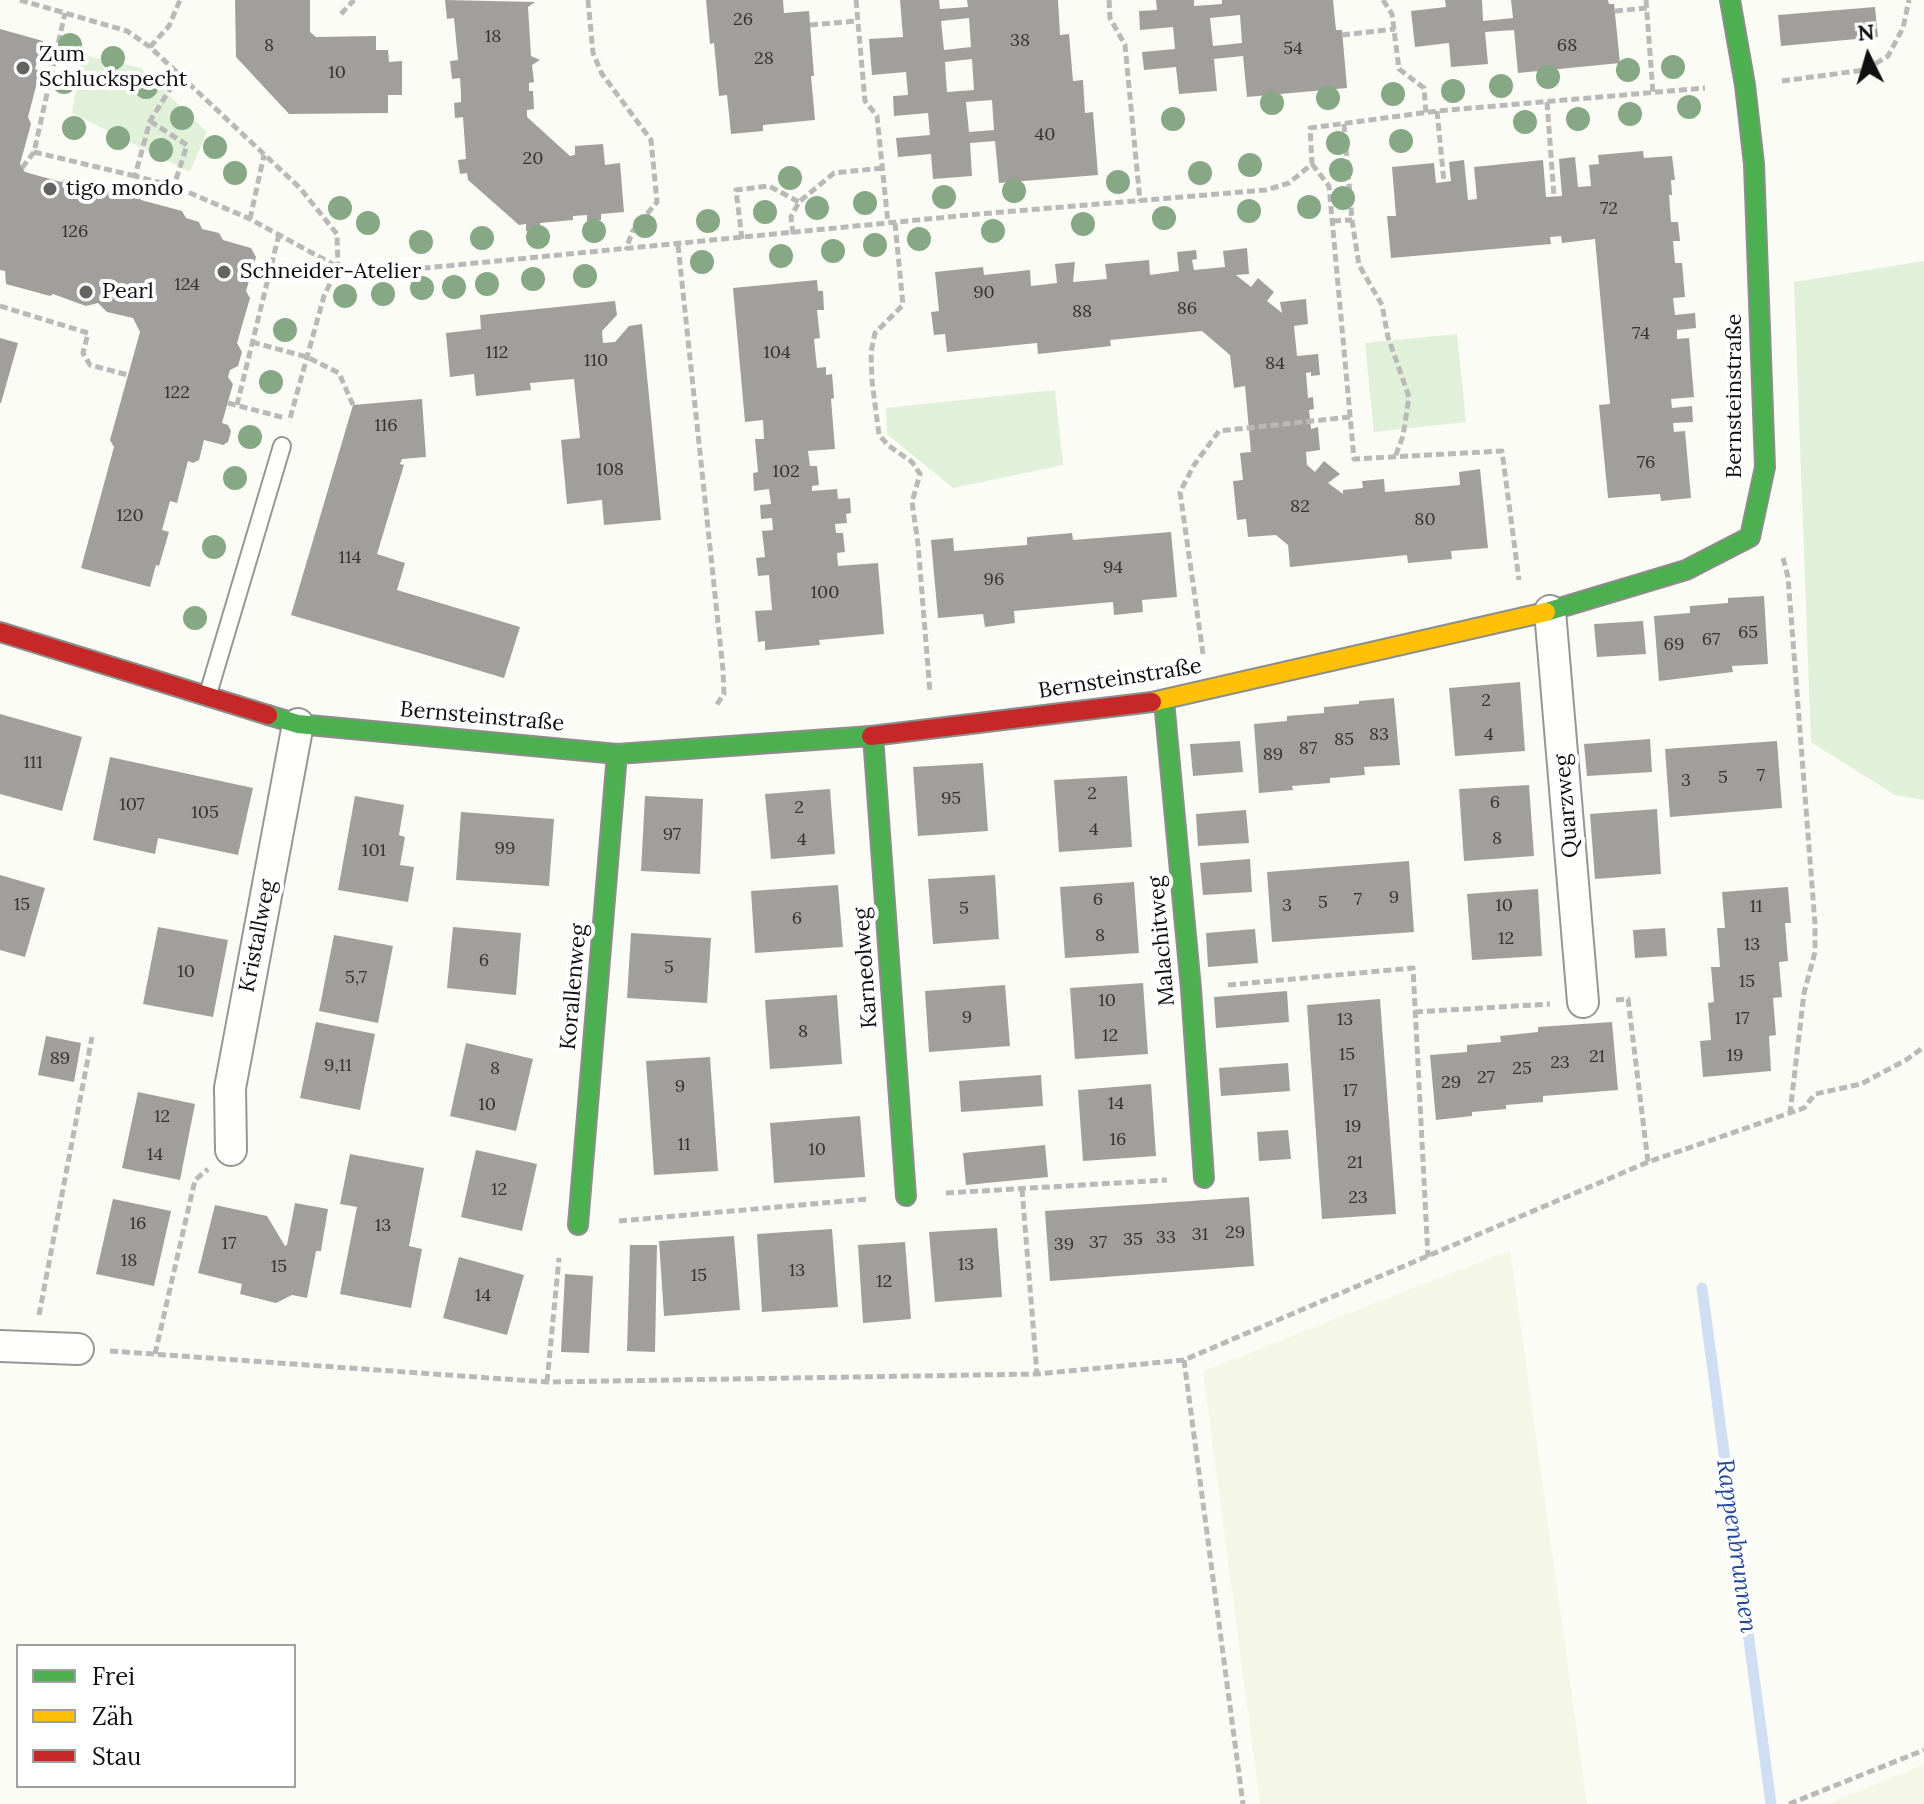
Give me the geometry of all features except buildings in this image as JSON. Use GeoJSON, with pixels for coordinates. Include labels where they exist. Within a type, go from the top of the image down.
{"type":"FeatureCollection","features":[{"type":"Feature","properties":{"kind":"street","name":"Bernsteinstraße"},"geometry":{"type":"LineString","coordinates":[[0,632],[298,724],[617,754],[873,736],[1164,701],[1537,614],[1686,570],[1750,537],[1765,467],[1754,164],[1745,85],[1730,0]]}},
{"type":"Feature","properties":{"kind":"street","name":"Quarzweg"},"geometry":{"type":"LineString","coordinates":[[1537,614],[1583,1002]]}},
{"type":"Feature","properties":{"kind":"street","name":"Malachitweg"},"geometry":{"type":"LineString","coordinates":[[1164,701],[1191,989],[1204,1178]]}},
{"type":"Feature","properties":{"kind":"street","name":"Kristallweg"},"geometry":{"type":"LineString","coordinates":[[231,1150],[230,1088],[298,724]]}},
{"type":"Feature","properties":{"kind":"street","name":"Karneolweg"},"geometry":{"type":"LineString","coordinates":[[873,736],[906,1196]]}},
{"type":"Feature","properties":{"kind":"street","name":"Korallenweg"},"geometry":{"type":"LineString","coordinates":[[578,1225],[617,754]]}},
{"type":"Feature","properties":{"kind":"street"},"geometry":{"type":"LineString","coordinates":[[0,1346],[78,1349]]}},
{"type":"Feature","properties":{"kind":"lane"},"geometry":{"type":"LineString","coordinates":[[207,696],[282,446]]}},
{"type":"Feature","properties":{"kind":"path"},"geometry":{"type":"LineString","coordinates":[[20,0],[127,31],[150,47],[300,188],[337,234],[338,267],[324,296],[282,446]]}},
{"type":"Feature","properties":{"kind":"path"},"geometry":{"type":"LineString","coordinates":[[150,47],[169,26],[180,0]]}},
{"type":"Feature","properties":{"kind":"path"},"geometry":{"type":"LineString","coordinates":[[341,14],[354,0]]}},
{"type":"Feature","properties":{"kind":"path"},"geometry":{"type":"LineString","coordinates":[[588,0],[593,53],[602,74],[651,140],[657,202],[632,232],[626,251]]}},
{"type":"Feature","properties":{"kind":"path"},"geometry":{"type":"LineString","coordinates":[[856,0],[865,101],[877,116],[903,305],[875,333],[871,352],[872,381],[879,435],[912,462],[920,474],[912,502],[933,729]]}},
{"type":"Feature","properties":{"kind":"path"},"geometry":{"type":"LineString","coordinates":[[1109,0],[1110,18],[1125,45],[1140,201]]}},
{"type":"Feature","properties":{"kind":"path"},"geometry":{"type":"LineString","coordinates":[[1383,0],[1392,14],[1399,69],[1424,88],[1426,113]]}},
{"type":"Feature","properties":{"kind":"path"},"geometry":{"type":"LineString","coordinates":[[1646,0],[1653,93]]}},
{"type":"Feature","properties":{"kind":"path"},"geometry":{"type":"LineString","coordinates":[[1537,614],[1502,451],[1354,459],[1329,186],[1312,164],[1310,128],[1437,111],[1745,85],[1865,70],[1888,56],[1903,28],[1909,0]]}},
{"type":"Feature","properties":{"kind":"path"},"geometry":{"type":"LineString","coordinates":[[1615,11],[1647,8]]}},
{"type":"Feature","properties":{"kind":"path"},"geometry":{"type":"LineString","coordinates":[[22,168],[34,152],[65,13]]}},
{"type":"Feature","properties":{"kind":"path"},"geometry":{"type":"LineString","coordinates":[[810,25],[858,21]]}},
{"type":"Feature","properties":{"kind":"path"},"geometry":{"type":"LineString","coordinates":[[1342,35],[1395,29]]}},
{"type":"Feature","properties":{"kind":"path"},"geometry":{"type":"LineString","coordinates":[[135,176],[150,121],[179,75]]}},
{"type":"Feature","properties":{"kind":"path"},"geometry":{"type":"LineString","coordinates":[[1547,102],[1554,196]]}},
{"type":"Feature","properties":{"kind":"path"},"geometry":{"type":"LineString","coordinates":[[1437,111],[1444,182]]}},
{"type":"Feature","properties":{"kind":"path"},"geometry":{"type":"LineString","coordinates":[[150,121],[187,145],[174,186]]}},
{"type":"Feature","properties":{"kind":"path"},"geometry":{"type":"LineString","coordinates":[[1344,124],[1359,265],[1382,305],[1388,337],[1409,397],[1403,436],[1395,457]]}},
{"type":"Feature","properties":{"kind":"path"},"geometry":{"type":"LineString","coordinates":[[34,152],[174,186],[250,219],[338,267],[374,273],[1266,190],[1289,183],[1312,164]]}},
{"type":"Feature","properties":{"kind":"path"},"geometry":{"type":"LineString","coordinates":[[250,219],[264,155]]}},
{"type":"Feature","properties":{"kind":"path"},"geometry":{"type":"LineString","coordinates":[[793,234],[791,217],[799,202],[834,173],[883,168]]}},
{"type":"Feature","properties":{"kind":"path"},"geometry":{"type":"LineString","coordinates":[[742,239],[736,190],[769,186],[799,202]]}},
{"type":"Feature","properties":{"kind":"path"},"geometry":{"type":"LineString","coordinates":[[1333,221],[1352,220]]}},
{"type":"Feature","properties":{"kind":"path"},"geometry":{"type":"LineString","coordinates":[[237,405],[279,234]]}},
{"type":"Feature","properties":{"kind":"path"},"geometry":{"type":"LineString","coordinates":[[678,245],[723,670],[724,694],[708,716],[708,748]]}},
{"type":"Feature","properties":{"kind":"path"},"geometry":{"type":"LineString","coordinates":[[0,306],[88,333],[83,353],[90,365],[128,375]]}},
{"type":"Feature","properties":{"kind":"path"},"geometry":{"type":"LineString","coordinates":[[252,342],[307,357],[339,373],[353,405]]}},
{"type":"Feature","properties":{"kind":"path"},"geometry":{"type":"LineString","coordinates":[[228,403],[289,419]]}},
{"type":"Feature","properties":{"kind":"path"},"geometry":{"type":"LineString","coordinates":[[1208,691],[1180,492],[1194,465],[1219,431],[1350,417]]}},
{"type":"Feature","properties":{"kind":"path"},"geometry":{"type":"LineString","coordinates":[[1750,537],[1782,554],[1788,577],[1815,924],[1815,952],[1804,993],[1790,1113]]}},
{"type":"Feature","properties":{"kind":"path"},"geometry":{"type":"LineString","coordinates":[[1191,989],[1413,968],[1428,1257]]}},
{"type":"Feature","properties":{"kind":"path"},"geometry":{"type":"LineString","coordinates":[[1415,1012],[1628,999],[1648,1162]]}},
{"type":"Feature","properties":{"kind":"path"},"geometry":{"type":"LineString","coordinates":[[32,1348],[92,1037]]}},
{"type":"Feature","properties":{"kind":"path"},"geometry":{"type":"LineString","coordinates":[[78,1349],[547,1382],[1037,1374],[1184,1360],[1648,1162],[1804,1108],[1815,1094],[1861,1084],[1924,1047]]}},
{"type":"Feature","properties":{"kind":"path"},"geometry":{"type":"LineString","coordinates":[[155,1354],[195,1180],[231,1150]]}},
{"type":"Feature","properties":{"kind":"path"},"geometry":{"type":"LineString","coordinates":[[547,1382],[561,1225],[906,1196],[1204,1178]]}},
{"type":"Feature","properties":{"kind":"path"},"geometry":{"type":"LineString","coordinates":[[1022,1189],[1037,1374]]}},
{"type":"Feature","properties":{"kind":"path"},"geometry":{"type":"LineString","coordinates":[[1184,1360],[1243,1804]]}},
{"type":"Feature","properties":{"kind":"path"},"geometry":{"type":"LineString","coordinates":[[1789,1804],[1924,1750]]}},
{"type":"Feature","properties":{"kind":"green space"},"geometry":{"type":"Polygon","coordinates":[[[82,55],[141,68],[207,132],[190,172],[72,113],[82,55]]]}},
{"type":"Feature","properties":{"kind":"green space"},"geometry":{"type":"Polygon","coordinates":[[[1924,261],[1924,800],[1895,795],[1811,742],[1794,282],[1924,261]]]}},
{"type":"Feature","properties":{"kind":"green space"},"geometry":{"type":"Polygon","coordinates":[[[1457,334],[1466,422],[1374,432],[1365,343],[1457,334]]]}},
{"type":"Feature","properties":{"kind":"green space"},"geometry":{"type":"Polygon","coordinates":[[[1055,390],[1063,465],[953,488],[887,434],[886,408],[1055,390]]]}},
{"type":"Feature","properties":{"kind":"green space"},"geometry":{"type":"Polygon","coordinates":[[[1510,1250],[1587,1804],[1260,1804],[1203,1371],[1510,1250]]]}},
{"type":"Feature","properties":{"kind":"green space"},"geometry":{"type":"Polygon","coordinates":[[[1924,1764],[1924,1804],[1827,1804],[1924,1764]]]}},
{"type":"Feature","properties":{"kind":"waterway","name":"Rappenbrunnen"},"geometry":{"type":"LineString","coordinates":[[1702,1288],[1771,1804]]}},
{"type":"Feature","properties":{"kind":"traffic: fast"},"geometry":{"type":"LineString","coordinates":[[1546,612],[1686,570],[1750,537],[1765,467],[1754,164],[1745,85],[1730,0]]}},
{"type":"Feature","properties":{"kind":"traffic: fast"},"geometry":{"type":"LineString","coordinates":[[1164,701],[1191,989],[1204,1178]]}},
{"type":"Feature","properties":{"kind":"traffic: fast"},"geometry":{"type":"LineString","coordinates":[[268,715],[298,724],[617,754],[871,736]]}},
{"type":"Feature","properties":{"kind":"traffic: fast"},"geometry":{"type":"LineString","coordinates":[[873,736],[906,1196]]}},
{"type":"Feature","properties":{"kind":"traffic: fast"},"geometry":{"type":"LineString","coordinates":[[578,1225],[617,754]]}},
{"type":"Feature","properties":{"kind":"traffic: slow"},"geometry":{"type":"LineString","coordinates":[[1152,702],[1546,612]]}},
{"type":"Feature","properties":{"kind":"traffic: jam"},"geometry":{"type":"LineString","coordinates":[[0,632],[268,715]]}},
{"type":"Feature","properties":{"kind":"traffic: jam"},"geometry":{"type":"LineString","coordinates":[[871,736],[1152,702]]}},
{"type":"Feature","properties":{"kind":"place","name":"Zum Schluckspecht"},"geometry":{"type":"Point","coordinates":[23,68]}},
{"type":"Feature","properties":{"kind":"place","name":"tigo mondo"},"geometry":{"type":"Point","coordinates":[50,189]}},
{"type":"Feature","properties":{"kind":"place","name":"Schneider-Atelier"},"geometry":{"type":"Point","coordinates":[224,272]}},
{"type":"Feature","properties":{"kind":"place","name":"Pearl"},"geometry":{"type":"Point","coordinates":[86,292]}}]}
